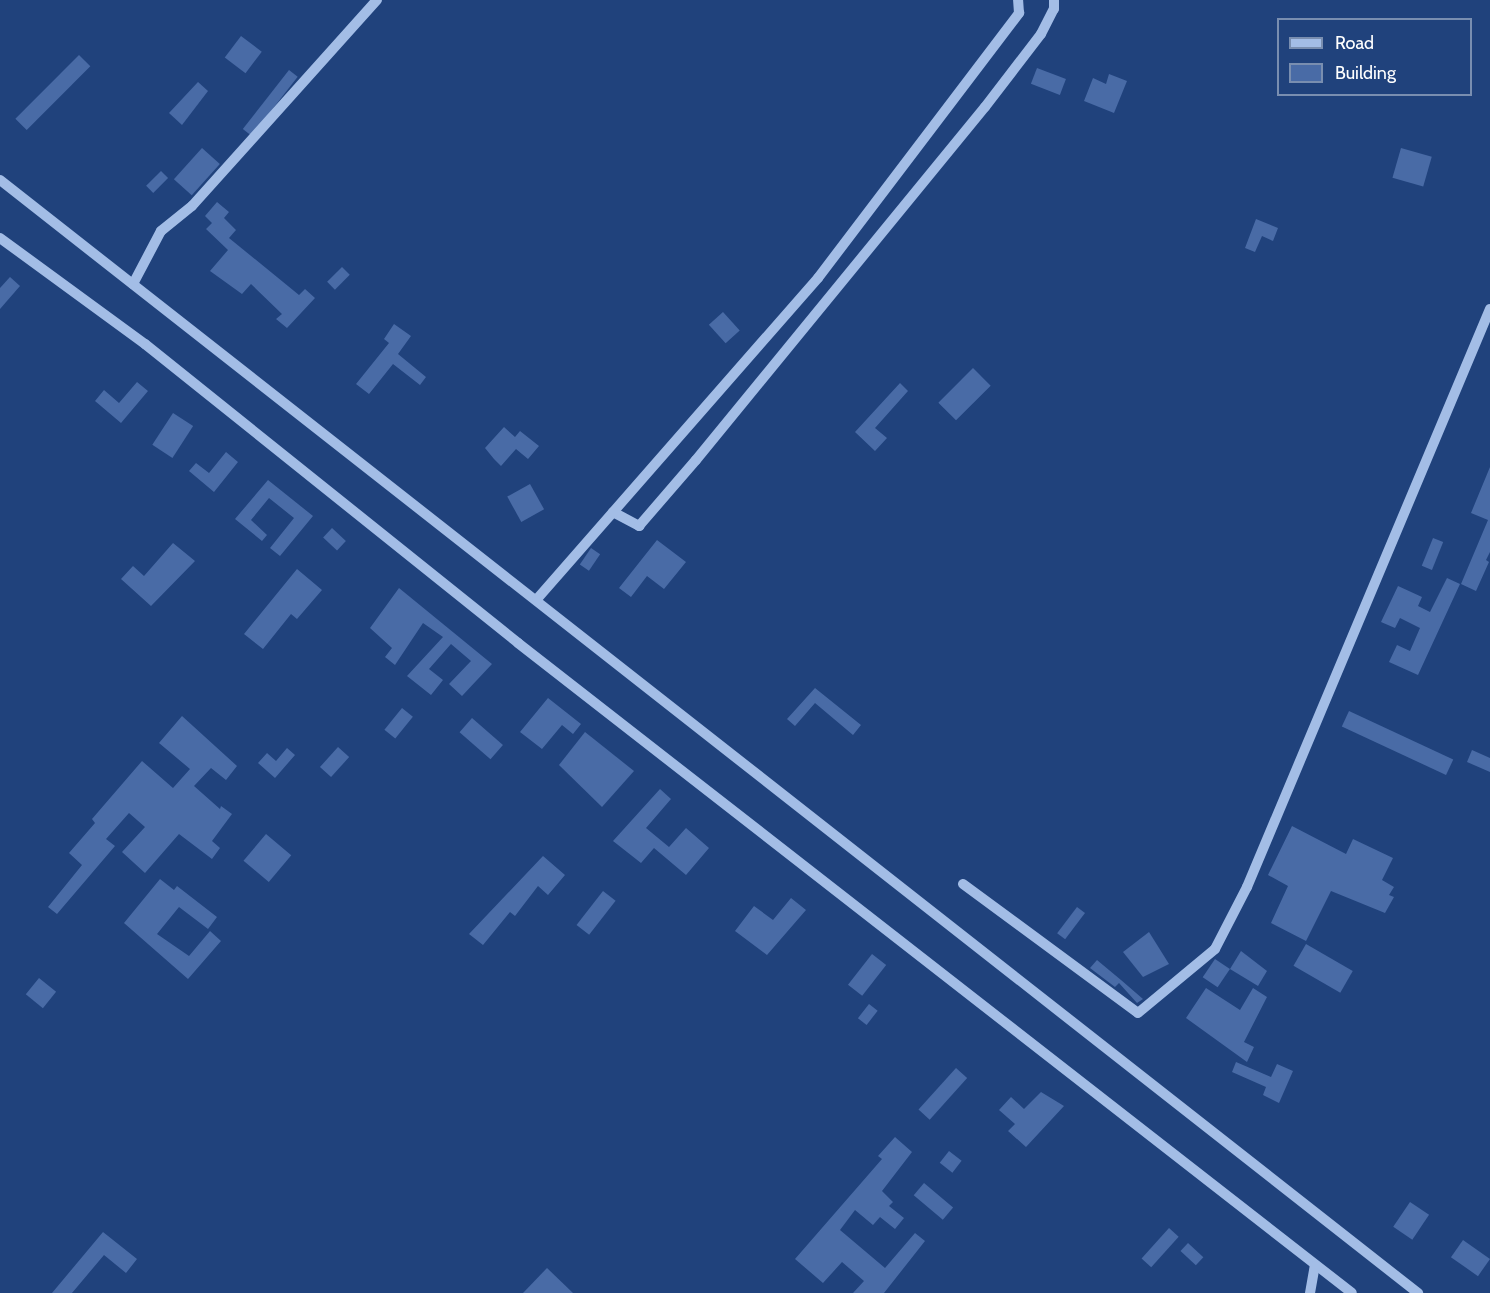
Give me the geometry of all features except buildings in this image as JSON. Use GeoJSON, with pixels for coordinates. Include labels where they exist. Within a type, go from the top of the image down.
{"type":"FeatureCollection","features":[{"type":"Feature","properties":{"kind":"street"},"geometry":{"type":"LineString","coordinates":[[133,284],[161,231],[192,206],[377,0]]}},
{"type":"Feature","properties":{"kind":"street"},"geometry":{"type":"LineString","coordinates":[[537,599],[818,278],[1019,13],[1018,0]]}},
{"type":"Feature","properties":{"kind":"street"},"geometry":{"type":"LineString","coordinates":[[613,512],[639,526],[696,460],[985,107],[1041,34],[1054,9],[1054,0]]}},
{"type":"Feature","properties":{"kind":"street"},"geometry":{"type":"LineString","coordinates":[[0,180],[537,599],[1418,1293]]}},
{"type":"Feature","properties":{"kind":"street"},"geometry":{"type":"LineString","coordinates":[[0,238],[145,344],[527,650],[1352,1293]]}},
{"type":"Feature","properties":{"kind":"street"},"geometry":{"type":"LineString","coordinates":[[963,884],[1138,1013],[1215,949],[1247,887],[1490,309]]}},
{"type":"Feature","properties":{"kind":"street"},"geometry":{"type":"LineString","coordinates":[[1310,1293],[1315,1266]]}}]}
